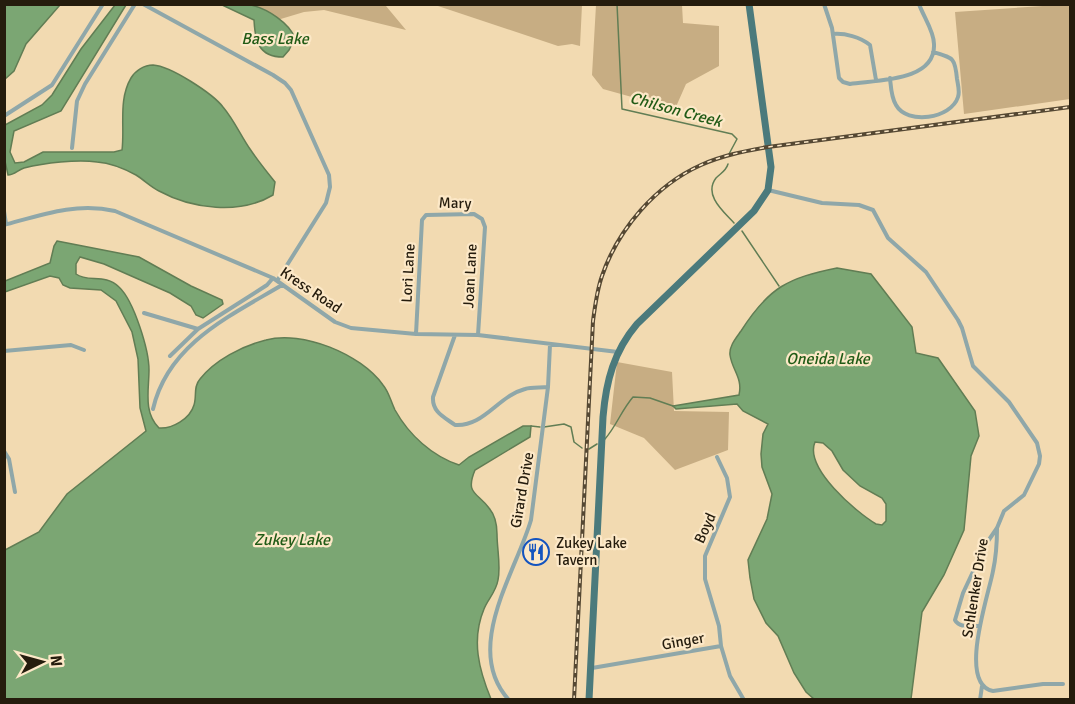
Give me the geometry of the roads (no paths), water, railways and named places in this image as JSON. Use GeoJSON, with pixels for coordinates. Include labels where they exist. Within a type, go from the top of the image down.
{"type":"FeatureCollection","features":[{"type":"Feature","properties":{"kind":"main road"},"geometry":{"type":"LineString","coordinates":[[589,699],[603,417],[608,376],[618,352],[637,324],[754,211],[768,189],[771,167],[749,4]]}},
{"type":"Feature","properties":{"kind":"street"},"geometry":{"type":"LineString","coordinates":[[4,116],[52,85],[103,4]]}},
{"type":"Feature","properties":{"kind":"street"},"geometry":{"type":"LineString","coordinates":[[72,148],[77,101],[85,84],[135,4]]}},
{"type":"Feature","properties":{"kind":"street"},"geometry":{"type":"LineString","coordinates":[[143,4],[285,83],[291,90],[329,175],[330,187],[326,203],[275,279],[198,329],[170,356]]}},
{"type":"Feature","properties":{"kind":"street"},"geometry":{"type":"LineString","coordinates":[[824,4],[833,34],[841,80],[850,84],[918,72],[929,62],[934,40],[919,4]]}},
{"type":"Feature","properties":{"kind":"street"},"geometry":{"type":"LineString","coordinates":[[833,34],[841,33],[868,43],[872,50],[876,80]]}},
{"type":"Feature","properties":{"kind":"street"},"geometry":{"type":"LineString","coordinates":[[890,78],[893,99],[896,106],[905,114],[918,117],[945,113],[952,107],[958,96],[955,63],[950,57],[933,52]]}},
{"type":"Feature","properties":{"kind":"street"},"geometry":{"type":"LineString","coordinates":[[768,189],[822,203],[859,205],[873,210],[888,238],[927,272],[962,327],[973,366],[1009,402],[1037,443],[1040,450],[1039,464],[1024,495],[1005,511],[986,544],[963,593],[954,620],[963,626],[979,626]]}},
{"type":"Feature","properties":{"kind":"street","name":"Kress Road"},"geometry":{"type":"LineString","coordinates":[[5,224],[62,209],[97,207],[115,211],[275,279],[335,322],[351,328],[416,334],[478,335],[618,352]]}},
{"type":"Feature","properties":{"kind":"street"},"geometry":{"type":"LineString","coordinates":[[4,211],[5,224]]}},
{"type":"Feature","properties":{"kind":"street","name":"Mary"},"geometry":{"type":"LineString","coordinates":[[426,215],[474,214],[482,219]]}},
{"type":"Feature","properties":{"kind":"street","name":"Lori Lane"},"geometry":{"type":"LineString","coordinates":[[416,334],[422,220],[426,215]]}},
{"type":"Feature","properties":{"kind":"street","name":"Joan Lane"},"geometry":{"type":"LineString","coordinates":[[478,335],[484,227],[482,219]]}},
{"type":"Feature","properties":{"kind":"street"},"geometry":{"type":"LineString","coordinates":[[153,409],[159,387],[166,374],[204,332],[282,285]]}},
{"type":"Feature","properties":{"kind":"street"},"geometry":{"type":"LineString","coordinates":[[144,313],[198,329]]}},
{"type":"Feature","properties":{"kind":"street"},"geometry":{"type":"LineString","coordinates":[[455,335],[432,398],[437,413],[455,424],[474,423],[525,389],[548,387]]}},
{"type":"Feature","properties":{"kind":"street"},"geometry":{"type":"LineString","coordinates":[[4,351],[71,345],[84,350]]}},
{"type":"Feature","properties":{"kind":"street","name":"Girard Drive"},"geometry":{"type":"LineString","coordinates":[[510,699],[495,674],[490,643],[492,625],[531,519],[548,387],[550,345]]}},
{"type":"Feature","properties":{"kind":"street"},"geometry":{"type":"LineString","coordinates":[[4,451],[9,459],[15,492]]}},
{"type":"Feature","properties":{"kind":"street","name":"Boyd"},"geometry":{"type":"LineString","coordinates":[[717,457],[727,478],[730,497],[707,549],[704,566],[707,589],[721,634],[721,646]]}},
{"type":"Feature","properties":{"kind":"street","name":"Schlenker Drive"},"geometry":{"type":"LineString","coordinates":[[980,699],[982,686],[976,670],[979,626],[993,572],[996,528]]}},
{"type":"Feature","properties":{"kind":"street","name":"Ginger"},"geometry":{"type":"LineString","coordinates":[[591,668],[721,646],[730,676],[744,699]]}},
{"type":"Feature","properties":{"kind":"street"},"geometry":{"type":"LineString","coordinates":[[982,686],[993,691],[1043,684],[1063,684]]}},
{"type":"Feature","properties":{"kind":"water"},"geometry":{"type":"Polygon","coordinates":[[[5,4],[60,5],[26,44],[14,71],[5,79],[5,4]]]}},
{"type":"Feature","properties":{"kind":"water"},"geometry":{"type":"Polygon","coordinates":[[[115,5],[126,5],[61,111],[14,131],[10,152],[15,163],[24,162],[43,152],[122,150],[123,104],[127,86],[137,71],[153,65],[170,70],[191,82],[223,107],[275,182],[273,195],[246,205],[216,207],[201,205],[172,197],[122,169],[89,161],[41,165],[24,168],[8,175],[5,161],[5,125],[42,105],[52,95],[81,49],[115,5]]]}},
{"type":"Feature","properties":{"kind":"water","name":"Bass Lake"},"geometry":{"type":"Polygon","coordinates":[[[222,5],[251,5],[277,17],[288,27],[295,38],[289,50],[283,57],[263,51],[255,34],[254,20],[222,5]]]}},
{"type":"Feature","properties":{"kind":"water","name":"Zukey Lake"},"geometry":{"type":"Polygon","coordinates":[[[57,241],[139,257],[191,286],[222,300],[223,304],[203,318],[196,315],[191,306],[170,293],[104,264],[80,257],[76,264],[76,274],[114,283],[130,303],[140,326],[148,361],[149,408],[159,428],[175,425],[189,415],[194,405],[198,382],[213,366],[248,346],[280,338],[296,338],[330,347],[360,363],[385,388],[395,410],[414,436],[440,456],[459,465],[523,426],[531,426],[530,437],[475,470],[471,484],[474,492],[491,511],[497,527],[499,575],[496,588],[480,621],[477,643],[480,666],[491,699],[5,699],[5,550],[39,532],[67,494],[146,431],[140,408],[138,359],[132,332],[116,301],[101,290],[70,288],[63,285],[59,278],[50,276],[5,292],[5,281],[50,263],[57,241]]]}},
{"type":"Feature","properties":{"kind":"water","name":"Oneida Lake"},"geometry":{"type":"Polygon","coordinates":[[[837,268],[871,274],[912,327],[916,353],[938,358],[975,411],[979,436],[971,456],[964,530],[944,575],[922,612],[911,699],[814,699],[806,692],[794,673],[778,636],[766,623],[754,599],[750,578],[748,560],[767,519],[772,494],[762,467],[761,454],[763,434],[768,424],[743,411],[737,404],[676,409],[673,406],[739,395],[740,384],[731,360],[731,348],[751,316],[771,294],[781,287],[805,276],[837,268]],[[815,442],[814,452],[817,464],[824,476],[856,510],[876,524],[882,525],[886,521],[886,504],[882,498],[860,486],[843,470],[832,451],[823,443],[815,442]]]}},
{"type":"Feature","properties":{"kind":"waterway","name":"Chilson Creek"},"geometry":{"type":"LineString","coordinates":[[617,4],[622,109],[732,134],[737,139],[729,154]]}},
{"type":"Feature","properties":{"kind":"waterway","name":"Chilson Creek"},"geometry":{"type":"LineString","coordinates":[[728,164],[716,178],[712,191],[716,203],[734,223]]}},
{"type":"Feature","properties":{"kind":"waterway","name":"Chilson Creek"},"geometry":{"type":"LineString","coordinates":[[742,231],[779,286]]}},
{"type":"Feature","properties":{"kind":"waterway"},"geometry":{"type":"LineString","coordinates":[[605,439],[633,397],[650,398],[673,406]]}},
{"type":"Feature","properties":{"kind":"waterway"},"geometry":{"type":"LineString","coordinates":[[544,427],[564,424],[571,427],[574,442],[582,448]]}},
{"type":"Feature","properties":{"kind":"waterway"},"geometry":{"type":"LineString","coordinates":[[531,426],[540,427]]}},
{"type":"Feature","properties":{"kind":"waterway"},"geometry":{"type":"LineString","coordinates":[[589,449],[597,444]]}},
{"type":"Feature","properties":{"kind":"railway"},"geometry":{"type":"LineString","coordinates":[[574,700],[593,321],[602,276],[628,225],[669,184],[701,165],[734,154],[768,147],[1070,107]]}},
{"type":"Feature","properties":{"kind":"place","name":"Zukey Lake Tavern"},"geometry":{"type":"Point","coordinates":[536,552]}}]}
